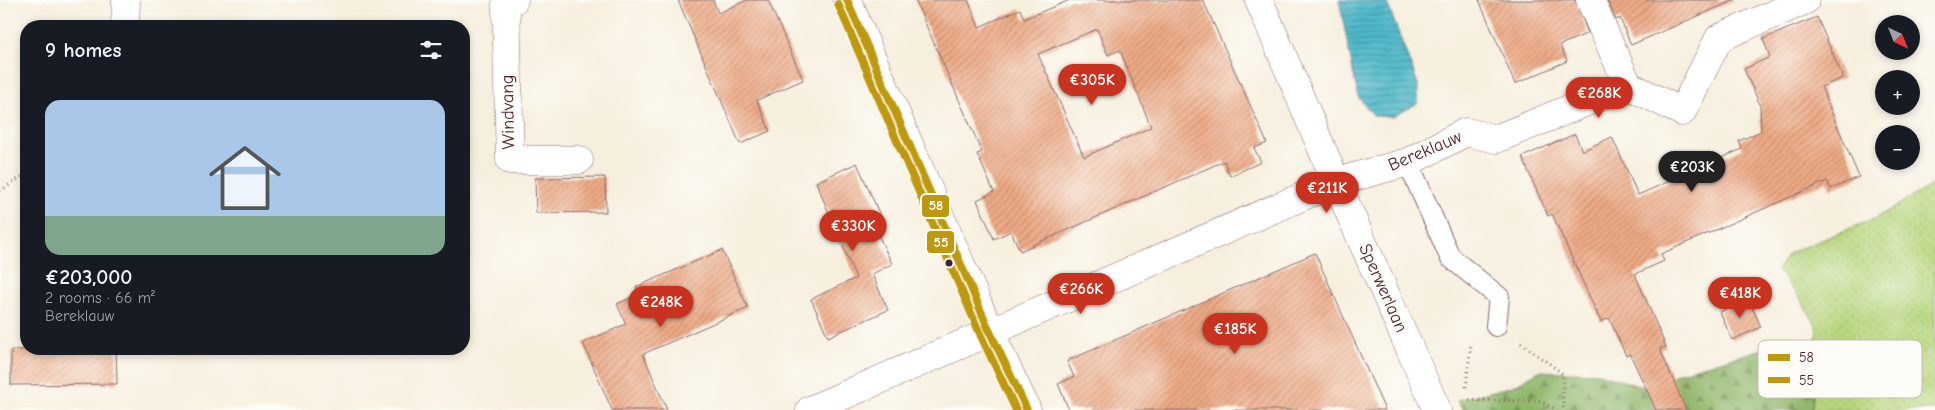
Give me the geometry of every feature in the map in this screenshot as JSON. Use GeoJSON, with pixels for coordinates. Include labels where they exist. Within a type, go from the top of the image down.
{"type":"FeatureCollection","features":[{"type":"Feature","properties":{"kind":"street"},"geometry":{"type":"LineString","coordinates":[[126,0],[126,20]]}},
{"type":"Feature","properties":{"kind":"street","name":"Windvang"},"geometry":{"type":"LineString","coordinates":[[514,0],[506,4],[510,160],[579,160]]}},
{"type":"Feature","properties":{"kind":"street"},"geometry":{"type":"LineString","coordinates":[[847,0],[990,332],[1027,410]]}},
{"type":"Feature","properties":{"kind":"street","name":"Sperwerlaan"},"geometry":{"type":"LineString","coordinates":[[1259,0],[1336,182],[1437,410]]}},
{"type":"Feature","properties":{"kind":"street"},"geometry":{"type":"LineString","coordinates":[[1590,0],[1628,85],[1682,112],[1719,38],[1806,0]]}},
{"type":"Feature","properties":{"kind":"street","name":"Bereklauw"},"geometry":{"type":"LineString","coordinates":[[810,410],[1336,182],[1408,162],[1466,132],[1496,139],[1628,85]]}},
{"type":"Feature","properties":{"kind":"lane"},"geometry":{"type":"LineString","coordinates":[[1408,162],[1450,256],[1499,297],[1496,326]]}},
{"type":"Feature","properties":{"kind":"path"},"geometry":{"type":"LineString","coordinates":[[0,191],[20,178]]}},
{"type":"Feature","properties":{"kind":"path"},"geometry":{"type":"LineString","coordinates":[[1465,391],[1472,337],[1496,326],[1563,374],[1564,410]]}},
{"type":"Feature","properties":{"kind":"path"},"geometry":{"type":"LineString","coordinates":[[1464,400],[1540,401],[1557,410]]}},
{"type":"Feature","properties":{"kind":"green space"},"geometry":{"type":"Polygon","coordinates":[[[1935,183],[1935,410],[1812,410],[1813,398],[1922,398],[1922,340],[1816,340],[1817,326],[1799,297],[1777,270],[1789,253],[1876,218],[1935,183]]]}},
{"type":"Feature","properties":{"kind":"green space"},"geometry":{"type":"Polygon","coordinates":[[[1758,350],[1758,398],[1813,398],[1812,410],[1463,410],[1457,400],[1513,386],[1539,371],[1599,373],[1648,389],[1678,373],[1758,350]]]}},
{"type":"Feature","properties":{"kind":"water"},"geometry":{"type":"Polygon","coordinates":[[[1339,0],[1386,0],[1418,84],[1418,103],[1393,117],[1374,116],[1358,97],[1339,0]]]}},
{"type":"Feature","properties":{"kind":"building"},"geometry":{"type":"Polygon","coordinates":[[[678,0],[713,0],[718,13],[747,0],[768,0],[803,80],[757,100],[770,131],[740,144],[678,0]]]}},
{"type":"Feature","properties":{"kind":"building"},"geometry":{"type":"Polygon","coordinates":[[[915,0],[968,0],[979,27],[1020,9],[1024,19],[1070,0],[1203,0],[1267,143],[1254,148],[1261,162],[1230,176],[1224,161],[1020,251],[1011,231],[994,239],[977,200],[994,192],[977,154],[982,152],[915,0]],[[1097,29],[1038,54],[1084,157],[1151,127],[1120,50],[1108,55],[1097,29]]]}},
{"type":"Feature","properties":{"kind":"building"},"geometry":{"type":"Polygon","coordinates":[[[1479,0],[1575,0],[1588,33],[1560,45],[1567,61],[1515,84],[1479,0]]]}},
{"type":"Feature","properties":{"kind":"building"},"geometry":{"type":"Polygon","coordinates":[[[1607,0],[1735,0],[1631,45],[1620,18],[1616,20],[1607,0]]]}},
{"type":"Feature","properties":{"kind":"building"},"geometry":{"type":"Polygon","coordinates":[[[1817,17],[1843,78],[1821,87],[1859,177],[1831,189],[1827,181],[1661,254],[1664,261],[1635,274],[1666,347],[1660,349],[1686,410],[1656,410],[1630,354],[1626,356],[1609,318],[1601,322],[1552,214],[1548,216],[1522,157],[1575,134],[1582,151],[1612,137],[1638,195],[1742,149],[1739,141],[1761,131],[1760,105],[1744,69],[1770,57],[1763,39],[1817,17]]]}},
{"type":"Feature","properties":{"kind":"building"},"geometry":{"type":"Polygon","coordinates":[[[857,163],[883,222],[874,226],[892,264],[872,274],[888,310],[828,337],[811,299],[856,278],[816,182],[857,163]]]}},
{"type":"Feature","properties":{"kind":"building"},"geometry":{"type":"Polygon","coordinates":[[[605,177],[606,212],[536,213],[535,178],[605,177]]]}},
{"type":"Feature","properties":{"kind":"building"},"geometry":{"type":"Polygon","coordinates":[[[722,250],[748,308],[643,354],[667,410],[612,410],[583,343],[626,324],[617,304],[639,294],[636,287],[722,250]]]}},
{"type":"Feature","properties":{"kind":"building"},"geometry":{"type":"Polygon","coordinates":[[[1315,253],[1385,410],[1069,410],[1058,384],[1074,377],[1067,361],[1315,253]]]}},
{"type":"Feature","properties":{"kind":"building"},"geometry":{"type":"Polygon","coordinates":[[[1748,298],[1761,327],[1732,340],[1720,312],[1748,298]]]}},
{"type":"Feature","properties":{"kind":"building"},"geometry":{"type":"Polygon","coordinates":[[[11,350],[20,350],[20,355],[116,355],[117,384],[11,385],[11,350]]]}},
{"type":"Feature","properties":{"kind":"transit line","name":"58"},"geometry":{"type":"LineString","coordinates":[[847,0],[990,332],[1027,410]]}},
{"type":"Feature","properties":{"kind":"transit line","name":"55"},"geometry":{"type":"LineString","coordinates":[[838,4],[981,336],[1016,410]]}}]}
